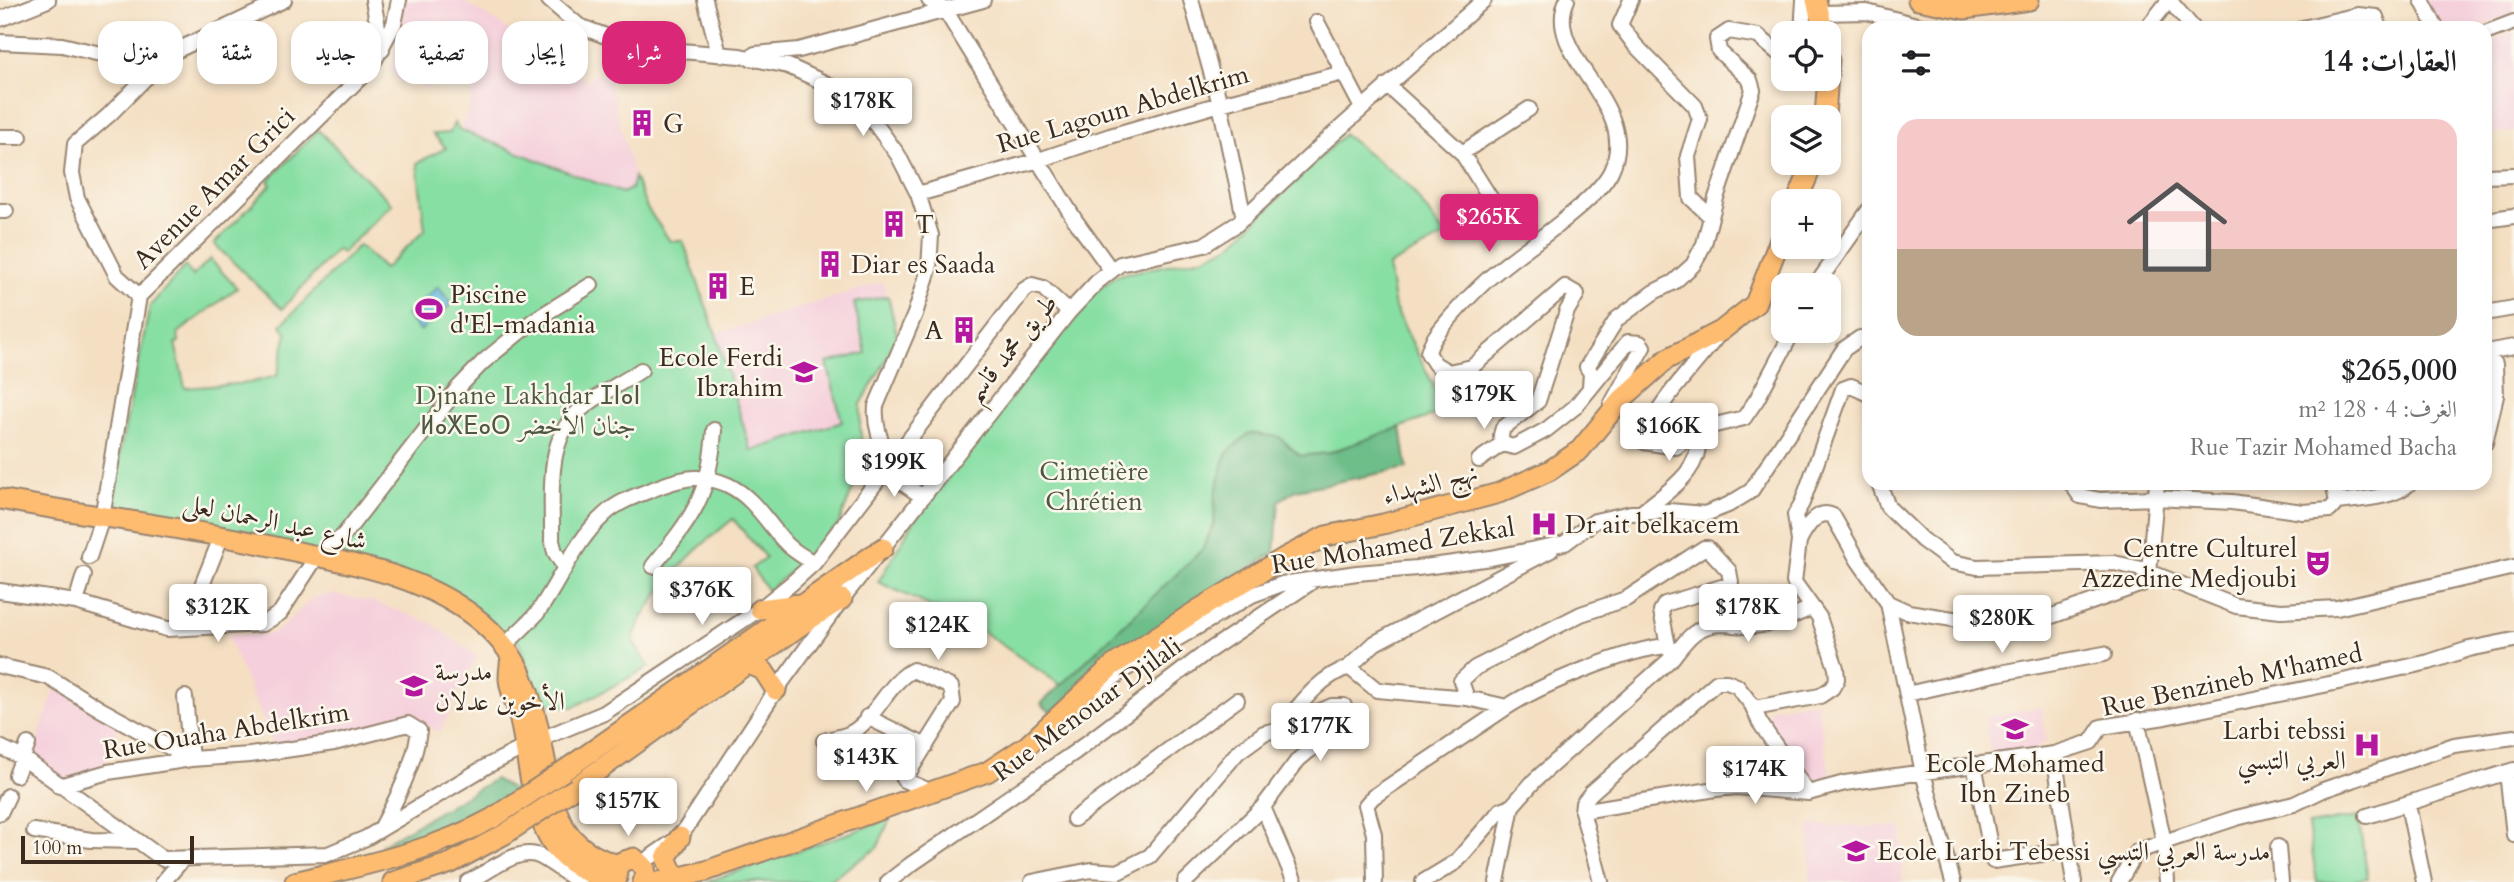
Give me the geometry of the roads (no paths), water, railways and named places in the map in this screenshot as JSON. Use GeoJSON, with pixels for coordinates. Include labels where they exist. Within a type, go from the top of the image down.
{"type":"FeatureCollection","features":[{"type":"Feature","properties":{"kind":"main road"},"geometry":{"type":"LineString","coordinates":[[1918,0],[1964,9],[2029,0]]}},
{"type":"Feature","properties":{"kind":"main road","name":"نهج الشهداء"},"geometry":{"type":"LineString","coordinates":[[1039,734],[1112,666],[1196,611],[1326,536],[1383,524],[1499,493],[1549,471],[1580,450],[1621,400],[1667,359],[1721,331],[1755,304],[1773,259]]}},
{"type":"Feature","properties":{"kind":"main road","name":"شارع عبد الرحمان لعلى"},"geometry":{"type":"LineString","coordinates":[[0,499],[102,518],[222,535],[391,573],[430,589],[475,617],[508,652]]}},
{"type":"Feature","properties":{"kind":"main road"},"geometry":{"type":"LineString","coordinates":[[393,882],[451,863],[479,850],[567,793],[749,664],[884,548]]}},
{"type":"Feature","properties":{"kind":"main road"},"geometry":{"type":"LineString","coordinates":[[760,609],[824,601]]}},
{"type":"Feature","properties":{"kind":"main road"},"geometry":{"type":"LineString","coordinates":[[295,882],[441,843],[493,818],[824,601]]}},
{"type":"Feature","properties":{"kind":"main road"},"geometry":{"type":"LineString","coordinates":[[508,652],[509,681],[534,743],[536,804],[553,845],[586,871],[618,876],[630,858],[652,873],[706,870],[987,772],[1028,746],[1039,734]]}},
{"type":"Feature","properties":{"kind":"main road"},"geometry":{"type":"LineString","coordinates":[[749,664],[764,670],[776,690]]}},
{"type":"Feature","properties":{"kind":"main road"},"geometry":{"type":"LineString","coordinates":[[652,873],[680,837]]}},
{"type":"Feature","properties":{"kind":"street"},"geometry":{"type":"LineString","coordinates":[[0,19],[48,0]]}},
{"type":"Feature","properties":{"kind":"street"},"geometry":{"type":"LineString","coordinates":[[183,47],[285,0]]}},
{"type":"Feature","properties":{"kind":"street"},"geometry":{"type":"LineString","coordinates":[[373,0],[382,50]]}},
{"type":"Feature","properties":{"kind":"street","name":"Avenue Amar Grici"},"geometry":{"type":"LineString","coordinates":[[89,556],[102,518],[139,296],[371,67],[394,23],[399,0]]}},
{"type":"Feature","properties":{"kind":"street"},"geometry":{"type":"LineString","coordinates":[[550,0],[579,26],[619,41],[681,51],[740,56],[788,66],[827,84],[870,118],[898,155],[918,194],[931,235],[929,269],[915,314],[876,406],[875,419],[878,434],[892,463],[923,497]]}},
{"type":"Feature","properties":{"kind":"street"},"geometry":{"type":"LineString","coordinates":[[705,0],[719,54]]}},
{"type":"Feature","properties":{"kind":"street"},"geometry":{"type":"LineString","coordinates":[[929,0],[946,10],[1075,220],[1111,270]]}},
{"type":"Feature","properties":{"kind":"street"},"geometry":{"type":"LineString","coordinates":[[740,56],[799,50],[984,0]]}},
{"type":"Feature","properties":{"kind":"street"},"geometry":{"type":"LineString","coordinates":[[1191,0],[1220,104],[1244,218]]}},
{"type":"Feature","properties":{"kind":"street","name":"طريق محمد قاسم"},"geometry":{"type":"LineString","coordinates":[[884,548],[1069,312],[1097,282],[1119,264],[1203,245],[1244,218],[1387,85],[1484,0]]}},
{"type":"Feature","properties":{"kind":"street"},"geometry":{"type":"LineString","coordinates":[[1502,444],[1503,428],[1538,401],[1567,311],[1577,294],[1565,287],[1472,367],[1448,372],[1441,369],[1428,353],[1433,340],[1470,296],[1602,186],[1617,157],[1618,135],[1613,116],[1566,37],[1563,20],[1567,0]]}},
{"type":"Feature","properties":{"kind":"street"},"geometry":{"type":"LineString","coordinates":[[1631,0],[1620,25],[1635,45],[1695,106],[1700,119],[1688,156],[1691,198],[1710,216]]}},
{"type":"Feature","properties":{"kind":"street"},"geometry":{"type":"LineString","coordinates":[[1803,21],[1804,0]]}},
{"type":"Feature","properties":{"kind":"street"},"geometry":{"type":"LineString","coordinates":[[2152,21],[2169,0],[2187,21]]}},
{"type":"Feature","properties":{"kind":"street"},"geometry":{"type":"LineString","coordinates":[[2422,0],[2432,21]]}},
{"type":"Feature","properties":{"kind":"street"},"geometry":{"type":"LineString","coordinates":[[1818,6],[1867,12],[1901,21]]}},
{"type":"Feature","properties":{"kind":"street"},"geometry":{"type":"LineString","coordinates":[[2336,21],[2358,15],[2376,17],[2377,21]]}},
{"type":"Feature","properties":{"kind":"street"},"geometry":{"type":"LineString","coordinates":[[1317,22],[1362,108]]}},
{"type":"Feature","properties":{"kind":"street"},"geometry":{"type":"LineString","coordinates":[[2492,30],[2514,22]]}},
{"type":"Feature","properties":{"kind":"street"},"geometry":{"type":"LineString","coordinates":[[1590,386],[1591,373],[1587,367],[1617,319],[1654,292],[1674,282],[1692,265],[1704,244],[1710,216],[1753,90],[1750,80],[1719,51],[1717,39],[1729,31],[1758,36],[1771,47]]}},
{"type":"Feature","properties":{"kind":"street"},"geometry":{"type":"LineString","coordinates":[[0,42],[62,45],[98,52]]}},
{"type":"Feature","properties":{"kind":"street","name":"Rue Lagoun Abdelkrim"},"geometry":{"type":"LineString","coordinates":[[918,194],[1220,104],[1343,73]]}},
{"type":"Feature","properties":{"kind":"street"},"geometry":{"type":"LineString","coordinates":[[139,84],[75,144],[72,173],[77,198],[117,276],[139,296]]}},
{"type":"Feature","properties":{"kind":"street"},"geometry":{"type":"LineString","coordinates":[[1387,85],[1462,153],[1492,199]]}},
{"type":"Feature","properties":{"kind":"street"},"geometry":{"type":"LineString","coordinates":[[1462,153],[1529,109]]}},
{"type":"Feature","properties":{"kind":"street"},"geometry":{"type":"LineString","coordinates":[[0,137],[20,137]]}},
{"type":"Feature","properties":{"kind":"street"},"geometry":{"type":"LineString","coordinates":[[2492,176],[2514,175]]}},
{"type":"Feature","properties":{"kind":"street"},"geometry":{"type":"LineString","coordinates":[[2492,219],[2514,216]]}},
{"type":"Feature","properties":{"kind":"street"},"geometry":{"type":"LineString","coordinates":[[1824,273],[1862,220]]}},
{"type":"Feature","properties":{"kind":"street"},"geometry":{"type":"LineString","coordinates":[[0,590],[76,601],[167,629],[263,624],[280,613],[317,556],[343,536],[458,388],[505,342],[591,285]]}},
{"type":"Feature","properties":{"kind":"street"},"geometry":{"type":"LineString","coordinates":[[0,747],[26,751],[59,786],[163,859],[328,854],[381,829],[494,763],[604,713],[760,609],[814,563],[1024,290],[1032,285],[1043,288],[1069,312]]}},
{"type":"Feature","properties":{"kind":"street"},"geometry":{"type":"LineString","coordinates":[[2492,312],[2514,307]]}},
{"type":"Feature","properties":{"kind":"street"},"geometry":{"type":"LineString","coordinates":[[1721,331],[1662,405],[1647,428],[1644,442],[1676,447],[1699,429],[1744,418],[1787,343]]}},
{"type":"Feature","properties":{"kind":"street","name":"Rue Mohamed Zekkal"},"geometry":{"type":"LineString","coordinates":[[1039,734],[1124,670],[1252,596],[1282,584],[1491,558],[1565,543],[1595,521],[1642,513],[1705,514],[1728,505],[1751,491],[1844,349],[1862,339]]}},
{"type":"Feature","properties":{"kind":"street"},"geometry":{"type":"LineString","coordinates":[[1479,460],[1502,444],[1514,447],[1546,430],[1575,407],[1628,342],[1640,343],[1643,347],[1602,423]]}},
{"type":"Feature","properties":{"kind":"street"},"geometry":{"type":"LineString","coordinates":[[2492,351],[2514,347]]}},
{"type":"Feature","properties":{"kind":"street"},"geometry":{"type":"LineString","coordinates":[[2492,364],[2495,365],[2496,396],[2492,413]]}},
{"type":"Feature","properties":{"kind":"street"},"geometry":{"type":"LineString","coordinates":[[565,568],[552,541],[554,456],[560,437],[579,411],[641,370]]}},
{"type":"Feature","properties":{"kind":"street"},"geometry":{"type":"LineString","coordinates":[[1754,708],[1820,696],[1832,688],[1837,679],[1836,668],[1819,617],[1794,582],[1799,541],[1795,515],[1802,503],[1843,389],[1851,386],[1862,391]]}},
{"type":"Feature","properties":{"kind":"street"},"geometry":{"type":"LineString","coordinates":[[1642,513],[1688,472],[1697,460],[1699,429]]}},
{"type":"Feature","properties":{"kind":"street"},"geometry":{"type":"LineString","coordinates":[[653,566],[678,535],[699,502],[708,478],[714,430]]}},
{"type":"Feature","properties":{"kind":"street"},"geometry":{"type":"LineString","coordinates":[[892,463],[936,480]]}},
{"type":"Feature","properties":{"kind":"street"},"geometry":{"type":"LineString","coordinates":[[508,652],[605,513],[625,501],[681,478],[708,478],[740,492],[761,512],[785,542],[814,563]]}},
{"type":"Feature","properties":{"kind":"street"},"geometry":{"type":"LineString","coordinates":[[1882,490],[1888,507],[1922,540],[1952,562],[1977,567],[2114,563],[2149,572],[2236,606],[2281,611],[2337,608],[2514,567]]}},
{"type":"Feature","properties":{"kind":"street"},"geometry":{"type":"LineString","coordinates":[[2076,490],[2080,496],[2099,500],[2157,491],[2303,512],[2330,510],[2337,502],[2399,490]]}},
{"type":"Feature","properties":{"kind":"street"},"geometry":{"type":"LineString","coordinates":[[2334,490],[2337,502]]}},
{"type":"Feature","properties":{"kind":"street"},"geometry":{"type":"LineString","coordinates":[[1888,603],[1908,612],[1954,621],[2024,626],[2141,584],[2149,572],[2157,491]]}},
{"type":"Feature","properties":{"kind":"street"},"geometry":{"type":"LineString","coordinates":[[1799,541],[1806,527],[1823,514],[1833,516],[1858,560],[1888,603],[1923,773],[1953,882]]}},
{"type":"Feature","properties":{"kind":"street"},"geometry":{"type":"LineString","coordinates":[[185,628],[222,535]]}},
{"type":"Feature","properties":{"kind":"street"},"geometry":{"type":"LineString","coordinates":[[1280,729],[1304,700],[1333,673],[1349,667],[1375,643],[1565,543]]}},
{"type":"Feature","properties":{"kind":"street"},"geometry":{"type":"LineString","coordinates":[[1467,698],[1461,681],[1475,667],[1581,614],[1626,599],[1704,548],[1708,548],[1729,571],[1731,582],[1665,604],[1661,611],[1671,652]]}},
{"type":"Feature","properties":{"kind":"street"},"geometry":{"type":"LineString","coordinates":[[76,601],[84,575]]}},
{"type":"Feature","properties":{"kind":"street","name":"Rue Menouar Djilali"},"geometry":{"type":"LineString","coordinates":[[888,882],[1075,752],[1204,654],[1317,578]]}},
{"type":"Feature","properties":{"kind":"street"},"geometry":{"type":"LineString","coordinates":[[680,837],[776,690],[824,601]]}},
{"type":"Feature","properties":{"kind":"street"},"geometry":{"type":"LineString","coordinates":[[1423,882],[1456,862],[1502,810],[1512,806],[1535,780],[1699,628],[1719,624],[1753,626],[1778,622],[1811,608]]}},
{"type":"Feature","properties":{"kind":"street","name":"Rue Benzineb M'hamed"},"geometry":{"type":"LineString","coordinates":[[1582,811],[1726,788],[1808,793],[1845,783],[2054,754],[2091,742],[2101,727],[2165,718],[2334,683],[2514,640]]}},
{"type":"Feature","properties":{"kind":"street"},"geometry":{"type":"LineString","coordinates":[[1375,882],[1374,834],[1366,805],[1373,797],[1519,699],[1650,647],[1671,652]]}},
{"type":"Feature","properties":{"kind":"street"},"geometry":{"type":"LineString","coordinates":[[1907,694],[2104,654]]}},
{"type":"Feature","properties":{"kind":"street"},"geometry":{"type":"LineString","coordinates":[[0,666],[48,677],[191,759]]}},
{"type":"Feature","properties":{"kind":"street"},"geometry":{"type":"LineString","coordinates":[[1349,667],[1377,690],[1467,698],[1507,707]]}},
{"type":"Feature","properties":{"kind":"street"},"geometry":{"type":"LineString","coordinates":[[824,741],[852,732],[902,675],[913,670],[950,687],[953,702],[904,780],[932,792]]}},
{"type":"Feature","properties":{"kind":"street"},"geometry":{"type":"LineString","coordinates":[[1601,882],[1582,811],[1583,803],[1717,682],[1727,682],[1737,687],[1754,708],[1760,723],[1808,793]]}},
{"type":"Feature","properties":{"kind":"street"},"geometry":{"type":"LineString","coordinates":[[185,697],[191,759]]}},
{"type":"Feature","properties":{"kind":"street"},"geometry":{"type":"LineString","coordinates":[[1074,819],[1237,700]]}},
{"type":"Feature","properties":{"kind":"street"},"geometry":{"type":"LineString","coordinates":[[1032,882],[1091,870],[1118,872],[1150,856],[1238,752],[1264,733],[1280,729],[1332,706],[1342,705],[1347,719],[1298,760],[1263,807],[1185,882]]}},
{"type":"Feature","properties":{"kind":"street"},"geometry":{"type":"LineString","coordinates":[[867,717],[926,746]]}},
{"type":"Feature","properties":{"kind":"street"},"geometry":{"type":"LineString","coordinates":[[2137,720],[2164,842],[2167,882]]}},
{"type":"Feature","properties":{"kind":"street","name":"Rue Ouaha Abdelkrim"},"geometry":{"type":"LineString","coordinates":[[59,786],[108,772],[191,759],[301,748],[408,724],[419,731],[418,740],[410,768],[381,829]]}},
{"type":"Feature","properties":{"kind":"street"},"geometry":{"type":"LineString","coordinates":[[2119,882],[2136,852],[2236,818],[2294,804],[2323,790],[2454,745],[2514,737]]}},
{"type":"Feature","properties":{"kind":"street"},"geometry":{"type":"LineString","coordinates":[[16,775],[26,751]]}},
{"type":"Feature","properties":{"kind":"street"},"geometry":{"type":"LineString","coordinates":[[2054,754],[2074,882]]}},
{"type":"Feature","properties":{"kind":"street"},"geometry":{"type":"LineString","coordinates":[[1974,764],[1993,861],[2070,850]]}},
{"type":"Feature","properties":{"kind":"street"},"geometry":{"type":"LineString","coordinates":[[2367,816],[2510,771],[2514,835]]}},
{"type":"Feature","properties":{"kind":"street"},"geometry":{"type":"LineString","coordinates":[[0,813],[8,796]]}},
{"type":"Feature","properties":{"kind":"street"},"geometry":{"type":"LineString","coordinates":[[2408,805],[2424,882]]}},
{"type":"Feature","properties":{"kind":"street"},"geometry":{"type":"LineString","coordinates":[[1497,882],[1512,806]]}},
{"type":"Feature","properties":{"kind":"street"},"geometry":{"type":"LineString","coordinates":[[1263,807],[1295,882]]}},
{"type":"Feature","properties":{"kind":"street"},"geometry":{"type":"LineString","coordinates":[[34,831],[91,840],[137,841]]}},
{"type":"Feature","properties":{"kind":"street"},"geometry":{"type":"LineString","coordinates":[[2278,847],[2281,882]]}},
{"type":"Feature","properties":{"kind":"street"},"geometry":{"type":"LineString","coordinates":[[468,882],[524,854],[536,855],[579,882]]}},
{"type":"Feature","properties":{"kind":"street"},"geometry":{"type":"LineString","coordinates":[[154,882],[163,859]]}},
{"type":"Feature","properties":{"kind":"street"},"geometry":{"type":"LineString","coordinates":[[163,882],[183,859]]}},
{"type":"Feature","properties":{"kind":"water","name":"Piscine d'El-madania"},"geometry":{"type":"Polygon","coordinates":[[[438,287],[452,304],[420,331],[406,315],[438,287]]]}},
{"type":"Feature","properties":{"kind":"place","name":"G"},"geometry":{"type":"Point","coordinates":[642,123]}},
{"type":"Feature","properties":{"kind":"place","name":"T"},"geometry":{"type":"Point","coordinates":[894,224]}},
{"type":"Feature","properties":{"kind":"place","name":"Diar es Saada"},"geometry":{"type":"Point","coordinates":[830,264]}},
{"type":"Feature","properties":{"kind":"place","name":"E"},"geometry":{"type":"Point","coordinates":[718,286]}},
{"type":"Feature","properties":{"kind":"place","name":"Piscine d'El-madania"},"geometry":{"type":"Point","coordinates":[429,309]}},
{"type":"Feature","properties":{"kind":"place","name":"A"},"geometry":{"type":"Point","coordinates":[964,330]}},
{"type":"Feature","properties":{"kind":"place","name":"Ecole Ferdi Ibrahim"},"geometry":{"type":"Point","coordinates":[804,372]}},
{"type":"Feature","properties":{"kind":"place","name":"Dr ait belkacem"},"geometry":{"type":"Point","coordinates":[1544,524]}},
{"type":"Feature","properties":{"kind":"place","name":"Centre Culturel Azzedine Medjoubi"},"geometry":{"type":"Point","coordinates":[2318,563]}},
{"type":"Feature","properties":{"kind":"place","name":"مدرسة الأخوين عدلان"},"geometry":{"type":"Point","coordinates":[414,686]}},
{"type":"Feature","properties":{"kind":"place","name":"Ecole Mohamed Ibn Zineb"},"geometry":{"type":"Point","coordinates":[2015,729]}},
{"type":"Feature","properties":{"kind":"place","name":"Larbi tebssi العربي التبسي"},"geometry":{"type":"Point","coordinates":[2367,745]}},
{"type":"Feature","properties":{"kind":"place","name":"Ecole Larbi Tebessi مدرسة العربي التبسي"},"geometry":{"type":"Point","coordinates":[1856,851]}},
{"type":"Feature","properties":{"kind":"park label","name":"Djnane Lakhdar ⵊⵏⴰⵏ ⵍⴰⵅⴹⴰⵔ جنان الأخضر"},"geometry":{"type":"Point","coordinates":[528,410]}},
{"type":"Feature","properties":{"kind":"park label","name":"Cimetière Chrétien"},"geometry":{"type":"Point","coordinates":[1094,486]}}]}
